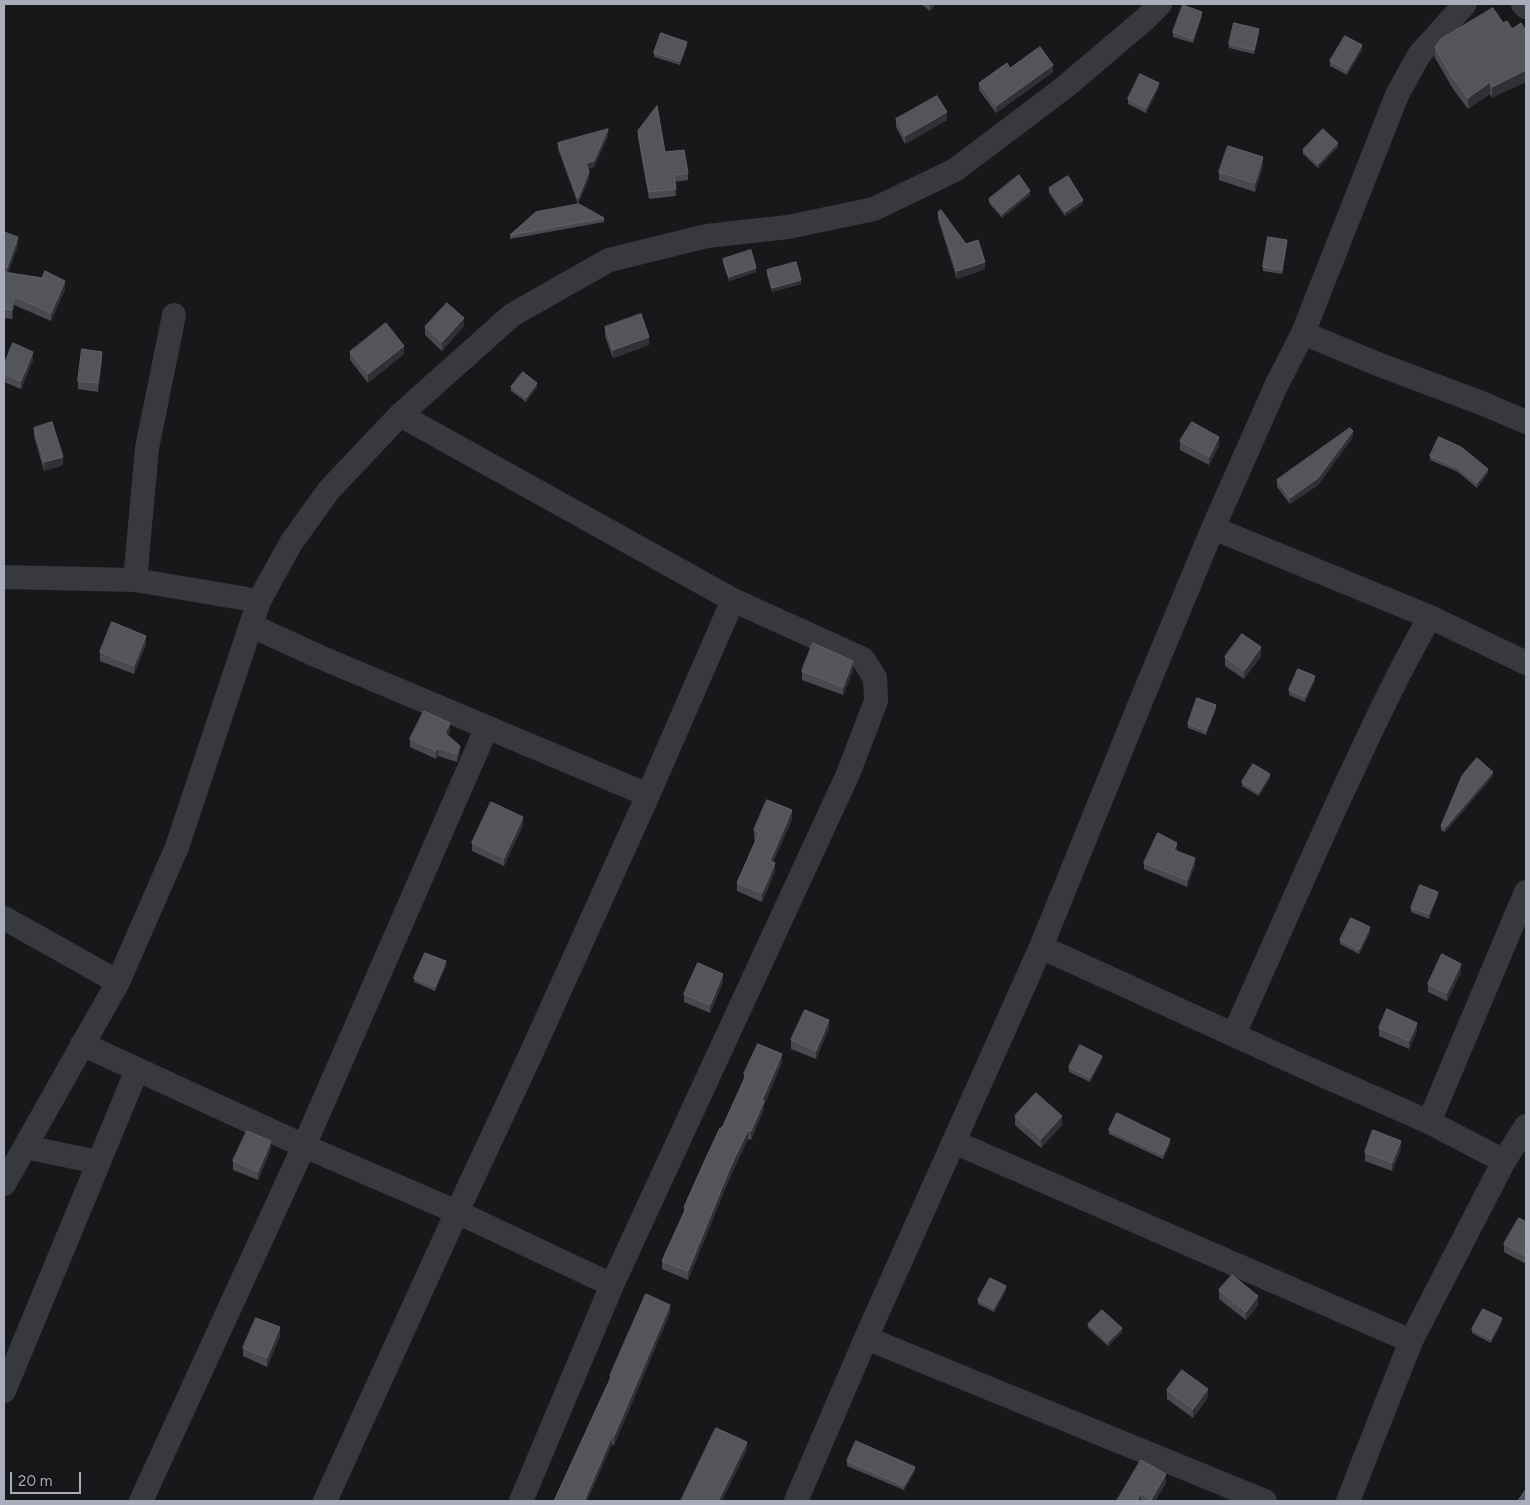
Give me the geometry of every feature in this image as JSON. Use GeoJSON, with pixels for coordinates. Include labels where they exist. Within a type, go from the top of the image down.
{"type":"FeatureCollection","features":[{"type":"Feature","properties":{"kind":"street"},"geometry":{"type":"LineString","coordinates":[[4,1184],[118,982],[177,847],[259,601],[291,543],[329,490],[400,415],[512,315],[609,260],[707,236],[788,227],[874,209],[955,170],[1065,87],[1146,19],[1160,4]]}},
{"type":"Feature","properties":{"kind":"street"},"geometry":{"type":"LineString","coordinates":[[796,1501],[866,1338],[1041,947],[1213,528],[1276,386],[1303,333],[1397,95],[1419,55],[1465,4]]}},
{"type":"Feature","properties":{"kind":"street"},"geometry":{"type":"LineString","coordinates":[[1523,4],[1526,7]]}},
{"type":"Feature","properties":{"kind":"street"},"geometry":{"type":"LineString","coordinates":[[135,580],[147,448],[174,315]]}},
{"type":"Feature","properties":{"kind":"street"},"geometry":{"type":"LineString","coordinates":[[1303,333],[1526,422]]}},
{"type":"Feature","properties":{"kind":"street"},"geometry":{"type":"LineString","coordinates":[[400,415],[733,600],[863,659],[875,678],[876,701],[848,774],[612,1285],[521,1501]]}},
{"type":"Feature","properties":{"kind":"street"},"geometry":{"type":"LineString","coordinates":[[1213,528],[1430,617],[1526,663]]}},
{"type":"Feature","properties":{"kind":"street"},"geometry":{"type":"LineString","coordinates":[[4,577],[135,580],[259,601]]}},
{"type":"Feature","properties":{"kind":"street"},"geometry":{"type":"LineString","coordinates":[[325,1501],[530,1056],[648,795],[733,600]]}},
{"type":"Feature","properties":{"kind":"street"},"geometry":{"type":"LineString","coordinates":[[1234,1034],[1378,716],[1430,617]]}},
{"type":"Feature","properties":{"kind":"street"},"geometry":{"type":"LineString","coordinates":[[252,626],[648,795]]}},
{"type":"Feature","properties":{"kind":"street"},"geometry":{"type":"LineString","coordinates":[[140,1501],[304,1146],[487,727]]}},
{"type":"Feature","properties":{"kind":"street"},"geometry":{"type":"LineString","coordinates":[[1429,1122],[1526,892]]}},
{"type":"Feature","properties":{"kind":"street"},"geometry":{"type":"LineString","coordinates":[[4,918],[118,982]]}},
{"type":"Feature","properties":{"kind":"street"},"geometry":{"type":"LineString","coordinates":[[1041,947],[1429,1122],[1504,1161]]}},
{"type":"Feature","properties":{"kind":"street"},"geometry":{"type":"LineString","coordinates":[[82,1044],[304,1146],[457,1212],[612,1285]]}},
{"type":"Feature","properties":{"kind":"street"},"geometry":{"type":"LineString","coordinates":[[4,1391],[137,1070]]}},
{"type":"Feature","properties":{"kind":"street"},"geometry":{"type":"LineString","coordinates":[[1348,1501],[1411,1341],[1504,1161],[1526,1126]]}},
{"type":"Feature","properties":{"kind":"street"},"geometry":{"type":"LineString","coordinates":[[954,1142],[1411,1341]]}},
{"type":"Feature","properties":{"kind":"street"},"geometry":{"type":"LineString","coordinates":[[25,1147],[98,1162]]}},
{"type":"Feature","properties":{"kind":"street"},"geometry":{"type":"LineString","coordinates":[[866,1338],[1266,1501]]}},
{"type":"Feature","properties":{"kind":"building"},"geometry":{"type":"Polygon","coordinates":[[[1183,5],[1202,12],[1193,39],[1173,32],[1183,5]]]}},
{"type":"Feature","properties":{"kind":"building"},"geometry":{"type":"Polygon","coordinates":[[[1493,8],[1503,23],[1507,21],[1512,29],[1521,23],[1526,31],[1526,70],[1492,87],[1490,82],[1468,98],[1453,78],[1435,47],[1441,39],[1493,8]]]}},
{"type":"Feature","properties":{"kind":"building"},"geometry":{"type":"Polygon","coordinates":[[[1234,23],[1259,29],[1254,50],[1229,44],[1234,23]]]}},
{"type":"Feature","properties":{"kind":"building"},"geometry":{"type":"Polygon","coordinates":[[[661,33],[687,42],[680,61],[654,53],[661,33]]]}},
{"type":"Feature","properties":{"kind":"building"},"geometry":{"type":"Polygon","coordinates":[[[1345,36],[1362,45],[1347,71],[1330,61],[1345,36]]]}},
{"type":"Feature","properties":{"kind":"building"},"geometry":{"type":"Polygon","coordinates":[[[1040,47],[1053,65],[996,106],[979,83],[1007,63],[1010,68],[1040,47]]]}},
{"type":"Feature","properties":{"kind":"building"},"geometry":{"type":"Polygon","coordinates":[[[1140,74],[1159,83],[1146,108],[1128,99],[1140,74]]]}},
{"type":"Feature","properties":{"kind":"building"},"geometry":{"type":"Polygon","coordinates":[[[937,96],[947,112],[905,136],[896,119],[937,96]]]}},
{"type":"Feature","properties":{"kind":"building"},"geometry":{"type":"Polygon","coordinates":[[[657,106],[665,152],[684,150],[688,173],[674,175],[676,189],[649,192],[638,131],[657,106]]]}},
{"type":"Feature","properties":{"kind":"building"},"geometry":{"type":"Polygon","coordinates":[[[608,129],[594,161],[586,163],[589,172],[578,198],[558,143],[608,129]]]}},
{"type":"Feature","properties":{"kind":"building"},"geometry":{"type":"Polygon","coordinates":[[[1323,129],[1338,143],[1318,164],[1303,150],[1323,129]]]}},
{"type":"Feature","properties":{"kind":"building"},"geometry":{"type":"Polygon","coordinates":[[[1228,146],[1263,157],[1255,183],[1219,172],[1228,146]]]}},
{"type":"Feature","properties":{"kind":"building"},"geometry":{"type":"Polygon","coordinates":[[[1019,175],[1030,191],[1002,214],[989,199],[1019,175]]]}},
{"type":"Feature","properties":{"kind":"building"},"geometry":{"type":"Polygon","coordinates":[[[1068,176],[1083,200],[1065,212],[1049,188],[1068,176]]]}},
{"type":"Feature","properties":{"kind":"building"},"geometry":{"type":"Polygon","coordinates":[[[579,204],[604,218],[510,235],[536,212],[579,204]]]}},
{"type":"Feature","properties":{"kind":"building"},"geometry":{"type":"Polygon","coordinates":[[[941,210],[966,244],[978,240],[985,262],[957,271],[938,212],[941,210]]]}},
{"type":"Feature","properties":{"kind":"building"},"geometry":{"type":"Polygon","coordinates":[[[4,232],[18,237],[7,268],[4,267],[4,232]]]}},
{"type":"Feature","properties":{"kind":"building"},"geometry":{"type":"Polygon","coordinates":[[[1268,237],[1287,240],[1282,270],[1263,267],[1268,237]]]}},
{"type":"Feature","properties":{"kind":"building"},"geometry":{"type":"Polygon","coordinates":[[[751,250],[756,268],[729,277],[723,259],[751,250]]]}},
{"type":"Feature","properties":{"kind":"building"},"geometry":{"type":"Polygon","coordinates":[[[796,262],[801,280],[772,288],[767,270],[796,262]]]}},
{"type":"Feature","properties":{"kind":"building"},"geometry":{"type":"Polygon","coordinates":[[[45,271],[65,281],[51,313],[14,296],[12,310],[4,309],[4,272],[42,278],[45,271]]]}},
{"type":"Feature","properties":{"kind":"building"},"geometry":{"type":"Polygon","coordinates":[[[447,303],[464,318],[442,342],[425,327],[447,303]]]}},
{"type":"Feature","properties":{"kind":"building"},"geometry":{"type":"Polygon","coordinates":[[[641,314],[649,337],[613,350],[605,327],[641,314]]]}},
{"type":"Feature","properties":{"kind":"building"},"geometry":{"type":"Polygon","coordinates":[[[386,323],[404,346],[368,374],[350,352],[386,323]]]}},
{"type":"Feature","properties":{"kind":"building"},"geometry":{"type":"Polygon","coordinates":[[[13,343],[33,352],[21,381],[4,374],[4,365],[13,343]]]}},
{"type":"Feature","properties":{"kind":"building"},"geometry":{"type":"Polygon","coordinates":[[[82,349],[102,352],[98,383],[78,381],[82,349]]]}},
{"type":"Feature","properties":{"kind":"building"},"geometry":{"type":"Polygon","coordinates":[[[523,372],[537,383],[526,398],[511,387],[523,372]]]}},
{"type":"Feature","properties":{"kind":"building"},"geometry":{"type":"Polygon","coordinates":[[[52,422],[63,457],[44,462],[34,428],[52,422]]]}},
{"type":"Feature","properties":{"kind":"building"},"geometry":{"type":"Polygon","coordinates":[[[1192,422],[1219,437],[1209,457],[1180,441],[1192,422]]]}},
{"type":"Feature","properties":{"kind":"building"},"geometry":{"type":"Polygon","coordinates":[[[1350,428],[1353,431],[1318,478],[1290,498],[1277,480],[1350,428]]]}},
{"type":"Feature","properties":{"kind":"building"},"geometry":{"type":"Polygon","coordinates":[[[1439,437],[1461,447],[1488,469],[1477,483],[1458,468],[1430,456],[1439,437]]]}},
{"type":"Feature","properties":{"kind":"building"},"geometry":{"type":"Polygon","coordinates":[[[112,622],[146,636],[134,666],[100,652],[112,622]]]}},
{"type":"Feature","properties":{"kind":"building"},"geometry":{"type":"Polygon","coordinates":[[[1242,634],[1261,647],[1244,671],[1225,657],[1242,634]]]}},
{"type":"Feature","properties":{"kind":"building"},"geometry":{"type":"Polygon","coordinates":[[[813,643],[853,661],[843,687],[802,671],[813,643]]]}},
{"type":"Feature","properties":{"kind":"building"},"geometry":{"type":"Polygon","coordinates":[[[1298,669],[1315,676],[1305,697],[1289,690],[1298,669]]]}},
{"type":"Feature","properties":{"kind":"building"},"geometry":{"type":"Polygon","coordinates":[[[1197,698],[1216,705],[1206,731],[1188,724],[1197,698]]]}},
{"type":"Feature","properties":{"kind":"building"},"geometry":{"type":"Polygon","coordinates":[[[424,711],[450,723],[445,733],[460,746],[457,754],[438,748],[436,751],[410,739],[424,711]]]}},
{"type":"Feature","properties":{"kind":"building"},"geometry":{"type":"Polygon","coordinates":[[[1477,758],[1493,772],[1445,828],[1441,826],[1462,776],[1477,758]]]}},
{"type":"Feature","properties":{"kind":"building"},"geometry":{"type":"Polygon","coordinates":[[[1253,764],[1270,774],[1259,792],[1242,782],[1253,764]]]}},
{"type":"Feature","properties":{"kind":"building"},"geometry":{"type":"Polygon","coordinates":[[[767,800],[792,810],[770,861],[775,863],[762,893],[737,883],[759,833],[754,830],[767,800]]]}},
{"type":"Feature","properties":{"kind":"building"},"geometry":{"type":"Polygon","coordinates":[[[491,802],[523,817],[504,858],[472,843],[491,802]]]}},
{"type":"Feature","properties":{"kind":"building"},"geometry":{"type":"Polygon","coordinates":[[[1158,833],[1177,843],[1174,850],[1195,858],[1187,880],[1144,863],[1158,833]]]}},
{"type":"Feature","properties":{"kind":"building"},"geometry":{"type":"Polygon","coordinates":[[[1420,885],[1438,892],[1429,914],[1411,908],[1420,885]]]}},
{"type":"Feature","properties":{"kind":"building"},"geometry":{"type":"Polygon","coordinates":[[[1351,918],[1370,927],[1359,950],[1340,940],[1351,918]]]}},
{"type":"Feature","properties":{"kind":"building"},"geometry":{"type":"Polygon","coordinates":[[[425,953],[446,961],[435,987],[414,978],[425,953]]]}},
{"type":"Feature","properties":{"kind":"building"},"geometry":{"type":"Polygon","coordinates":[[[1442,954],[1461,964],[1447,993],[1428,984],[1442,954]]]}},
{"type":"Feature","properties":{"kind":"building"},"geometry":{"type":"Polygon","coordinates":[[[698,963],[723,974],[710,1005],[684,994],[698,963]]]}},
{"type":"Feature","properties":{"kind":"building"},"geometry":{"type":"Polygon","coordinates":[[[1387,1009],[1417,1023],[1409,1041],[1379,1028],[1387,1009]]]}},
{"type":"Feature","properties":{"kind":"building"},"geometry":{"type":"Polygon","coordinates":[[[805,1010],[829,1020],[816,1051],[791,1040],[805,1010]]]}},
{"type":"Feature","properties":{"kind":"building"},"geometry":{"type":"Polygon","coordinates":[[[758,1044],[782,1054],[751,1131],[748,1130],[730,1168],[688,1271],[662,1261],[686,1208],[684,1207],[720,1128],[722,1128],[758,1044]]]}},
{"type":"Feature","properties":{"kind":"building"},"geometry":{"type":"Polygon","coordinates":[[[1080,1045],[1102,1056],[1090,1078],[1069,1067],[1080,1045]]]}},
{"type":"Feature","properties":{"kind":"building"},"geometry":{"type":"Polygon","coordinates":[[[1036,1093],[1062,1116],[1041,1139],[1015,1116],[1036,1093]]]}},
{"type":"Feature","properties":{"kind":"building"},"geometry":{"type":"Polygon","coordinates":[[[1117,1113],[1170,1139],[1163,1155],[1109,1130],[1117,1113]]]}},
{"type":"Feature","properties":{"kind":"building"},"geometry":{"type":"Polygon","coordinates":[[[1373,1130],[1401,1141],[1392,1163],[1365,1152],[1373,1130]]]}},
{"type":"Feature","properties":{"kind":"building"},"geometry":{"type":"Polygon","coordinates":[[[247,1131],[271,1141],[258,1172],[233,1161],[247,1131]]]}},
{"type":"Feature","properties":{"kind":"building"},"geometry":{"type":"Polygon","coordinates":[[[1519,1218],[1526,1222],[1526,1256],[1504,1244],[1519,1218]]]}},
{"type":"Feature","properties":{"kind":"building"},"geometry":{"type":"Polygon","coordinates":[[[1232,1275],[1258,1296],[1246,1312],[1219,1290],[1232,1275]]]}},
{"type":"Feature","properties":{"kind":"building"},"geometry":{"type":"Polygon","coordinates":[[[990,1278],[1006,1286],[994,1308],[978,1300],[990,1278]]]}},
{"type":"Feature","properties":{"kind":"building"},"geometry":{"type":"Polygon","coordinates":[[[646,1294],[670,1305],[614,1436],[612,1436],[584,1501],[554,1501],[611,1377],[646,1294]]]}},
{"type":"Feature","properties":{"kind":"building"},"geometry":{"type":"Polygon","coordinates":[[[1483,1309],[1502,1318],[1491,1339],[1472,1329],[1483,1309]]]}},
{"type":"Feature","properties":{"kind":"building"},"geometry":{"type":"Polygon","coordinates":[[[1102,1310],[1122,1328],[1108,1342],[1088,1324],[1102,1310]]]}},
{"type":"Feature","properties":{"kind":"building"},"geometry":{"type":"Polygon","coordinates":[[[256,1318],[280,1327],[267,1358],[243,1348],[256,1318]]]}},
{"type":"Feature","properties":{"kind":"building"},"geometry":{"type":"Polygon","coordinates":[[[1182,1370],[1208,1389],[1193,1409],[1167,1390],[1182,1370]]]}},
{"type":"Feature","properties":{"kind":"building"},"geometry":{"type":"Polygon","coordinates":[[[716,1428],[747,1442],[718,1501],[681,1501],[716,1428]]]}},
{"type":"Feature","properties":{"kind":"building"},"geometry":{"type":"Polygon","coordinates":[[[856,1441],[915,1467],[904,1486],[847,1461],[856,1441]]]}},
{"type":"Feature","properties":{"kind":"building"},"geometry":{"type":"Polygon","coordinates":[[[1141,1460],[1166,1474],[1151,1500],[1141,1493],[1137,1501],[1117,1501],[1141,1460]]]}},
{"type":"Feature","properties":{"kind":"building"},"geometry":{"type":"Polygon","coordinates":[[[1526,1489],[1526,1501],[1519,1500],[1526,1489]]]}}]}
